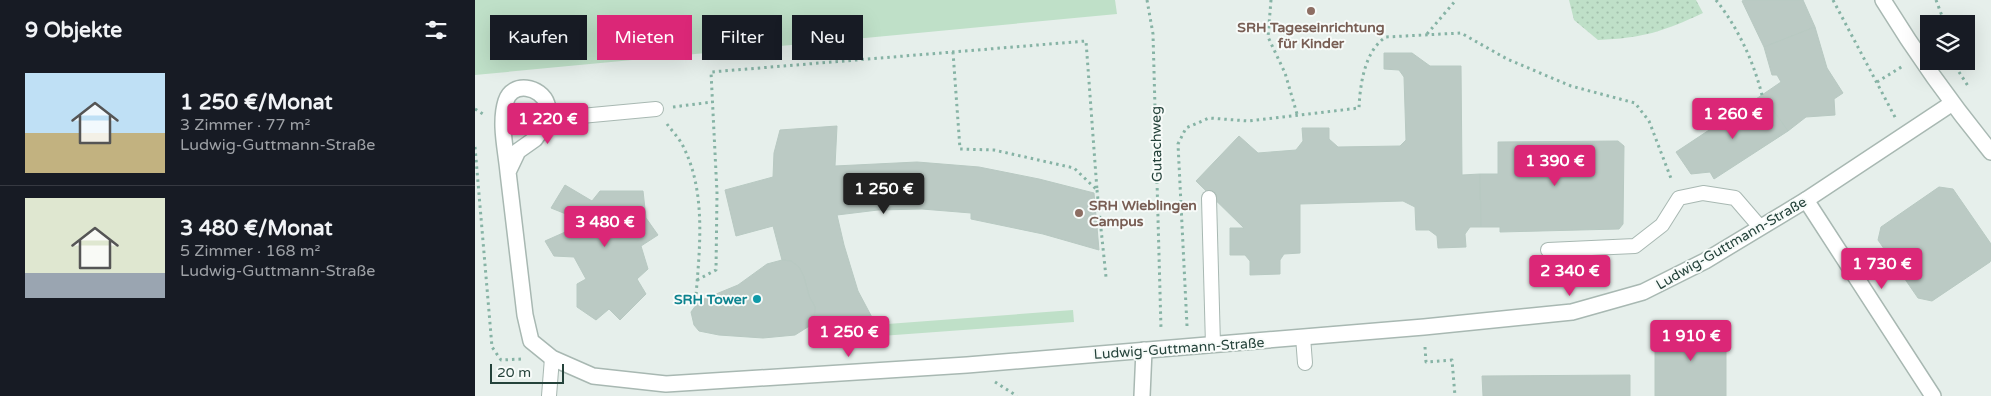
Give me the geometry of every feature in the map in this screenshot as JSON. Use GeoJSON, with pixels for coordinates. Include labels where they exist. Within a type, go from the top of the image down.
{"type":"FeatureCollection","features":[{"type":"Feature","properties":{"kind":"street"},"geometry":{"type":"LineString","coordinates":[[1883,0],[1918,57],[1951,104],[1991,152]]}},
{"type":"Feature","properties":{"kind":"street","name":"Ludwig-Guttmann-Straße"},"geometry":{"type":"LineString","coordinates":[[549,120],[547,102],[533,89],[520,87],[509,93],[505,103],[503,126],[525,315],[531,341],[553,358],[593,376],[666,384],[967,365],[1548,316],[1607,303],[1643,292],[1670,279],[1806,200],[1951,104]]}},
{"type":"Feature","properties":{"kind":"street"},"geometry":{"type":"LineString","coordinates":[[508,172],[518,151],[535,139],[549,120]]}},
{"type":"Feature","properties":{"kind":"street"},"geometry":{"type":"LineString","coordinates":[[1806,200],[1933,396]]}},
{"type":"Feature","properties":{"kind":"street"},"geometry":{"type":"LineString","coordinates":[[1142,396],[1144,350]]}},
{"type":"Feature","properties":{"kind":"lane"},"geometry":{"type":"LineString","coordinates":[[549,120],[656,109]]}},
{"type":"Feature","properties":{"kind":"lane"},"geometry":{"type":"LineString","coordinates":[[1548,250],[1635,246],[1662,225],[1679,198],[1703,193],[1735,198],[1760,227]]}},
{"type":"Feature","properties":{"kind":"lane"},"geometry":{"type":"LineString","coordinates":[[1209,198],[1213,345]]}},
{"type":"Feature","properties":{"kind":"lane"},"geometry":{"type":"LineString","coordinates":[[1303,337],[1305,363]]}},
{"type":"Feature","properties":{"kind":"lane"},"geometry":{"type":"LineString","coordinates":[[549,396],[553,358]]}},
{"type":"Feature","properties":{"kind":"path","name":"Gutachweg"},"geometry":{"type":"LineString","coordinates":[[1147,0],[1153,34],[1161,349]]}},
{"type":"Feature","properties":{"kind":"path"},"geometry":{"type":"LineString","coordinates":[[1271,0],[1268,37],[1285,73],[1297,114]]}},
{"type":"Feature","properties":{"kind":"path"},"geometry":{"type":"LineString","coordinates":[[1426,34],[1456,0]]}},
{"type":"Feature","properties":{"kind":"path"},"geometry":{"type":"LineString","coordinates":[[1716,0],[1741,39],[1755,68],[1762,95]]}},
{"type":"Feature","properties":{"kind":"path"},"geometry":{"type":"LineString","coordinates":[[1833,0],[1904,135]]}},
{"type":"Feature","properties":{"kind":"path"},"geometry":{"type":"LineString","coordinates":[[1936,0],[1942,15]]}},
{"type":"Feature","properties":{"kind":"path"},"geometry":{"type":"LineString","coordinates":[[1189,347],[1178,144],[1186,128],[1209,118],[1248,122],[1297,114],[1359,108],[1361,83],[1376,43],[1386,37],[1461,33],[1507,59],[1571,86],[1635,103],[1649,121],[1679,198]]}},
{"type":"Feature","properties":{"kind":"path"},"geometry":{"type":"LineString","coordinates":[[697,280],[716,270],[717,193],[711,72],[1086,41],[1097,190],[1106,277]]}},
{"type":"Feature","properties":{"kind":"path"},"geometry":{"type":"LineString","coordinates":[[953,52],[960,149],[994,150],[1074,168],[1097,190]]}},
{"type":"Feature","properties":{"kind":"path"},"geometry":{"type":"LineString","coordinates":[[1877,82],[1918,57]]}},
{"type":"Feature","properties":{"kind":"path"},"geometry":{"type":"LineString","coordinates":[[696,295],[700,231],[698,198],[693,174],[682,145],[656,109],[712,102]]}},
{"type":"Feature","properties":{"kind":"path"},"geometry":{"type":"LineString","coordinates":[[475,147],[492,347],[501,360],[553,358]]}},
{"type":"Feature","properties":{"kind":"path"},"geometry":{"type":"LineString","coordinates":[[1424,327],[1426,362],[1452,360],[1455,396]]}},
{"type":"Feature","properties":{"kind":"green space"},"geometry":{"type":"Polygon","coordinates":[[[475,0],[1115,0],[1117,14],[863,38],[863,15],[792,15],[792,45],[782,46],[782,15],[702,15],[702,53],[692,54],[692,15],[597,15],[597,60],[633,60],[475,75],[475,0]]]}},
{"type":"Feature","properties":{"kind":"green space"},"geometry":{"type":"Polygon","coordinates":[[[1569,0],[1696,0],[1703,13],[1652,33],[1628,38],[1598,40],[1574,20],[1569,0]]]}},
{"type":"Feature","properties":{"kind":"green space"},"geometry":{"type":"Polygon","coordinates":[[[1073,310],[1074,322],[881,336],[874,325],[1073,310]]]}},
{"type":"Feature","properties":{"kind":"building"},"geometry":{"type":"Polygon","coordinates":[[[1803,0],[1815,27],[1764,47],[1742,1],[1803,0]]]}},
{"type":"Feature","properties":{"kind":"building"},"geometry":{"type":"Polygon","coordinates":[[[1815,27],[1827,68],[1843,93],[1834,99],[1835,115],[1806,117],[1788,131],[1762,95],[1781,82],[1777,75],[1772,75],[1764,47],[1815,27]]]}},
{"type":"Feature","properties":{"kind":"building"},"geometry":{"type":"Polygon","coordinates":[[[1384,53],[1412,53],[1430,66],[1461,66],[1462,175],[1480,174],[1481,227],[1470,227],[1465,234],[1466,247],[1438,248],[1437,236],[1429,230],[1416,230],[1415,207],[1403,201],[1300,204],[1300,253],[1284,254],[1280,260],[1280,274],[1250,275],[1250,261],[1245,255],[1230,255],[1230,228],[1244,228],[1196,181],[1239,136],[1258,153],[1296,150],[1303,141],[1302,128],[1329,128],[1329,139],[1338,147],[1400,146],[1406,140],[1404,77],[1399,70],[1384,69],[1384,53]]]}},
{"type":"Feature","properties":{"kind":"building"},"geometry":{"type":"Polygon","coordinates":[[[1762,95],[1788,131],[1714,179],[1710,172],[1691,174],[1676,152],[1762,95]]]}},
{"type":"Feature","properties":{"kind":"building"},"geometry":{"type":"Polygon","coordinates":[[[837,126],[835,166],[917,162],[979,167],[1039,179],[1094,193],[1099,250],[1043,234],[971,219],[971,213],[922,209],[878,210],[837,215],[858,291],[884,340],[825,346],[811,325],[814,320],[815,307],[809,296],[804,277],[799,267],[791,261],[782,260],[773,226],[736,236],[725,190],[773,177],[774,153],[780,130],[837,126]]]}},
{"type":"Feature","properties":{"kind":"building"},"geometry":{"type":"Polygon","coordinates":[[[1618,141],[1624,146],[1623,224],[1619,229],[1500,232],[1500,227],[1481,227],[1480,174],[1498,174],[1498,142],[1618,141]]]}},
{"type":"Feature","properties":{"kind":"building"},"geometry":{"type":"Polygon","coordinates":[[[565,185],[592,201],[600,191],[643,191],[646,218],[658,235],[641,246],[648,269],[637,279],[646,294],[620,320],[609,309],[596,320],[577,307],[577,284],[586,279],[574,257],[554,256],[545,241],[572,229],[571,216],[551,208],[565,185]]]}},
{"type":"Feature","properties":{"kind":"building"},"geometry":{"type":"Polygon","coordinates":[[[1939,187],[1953,189],[1991,244],[1991,259],[1990,262],[1932,301],[1918,298],[1878,240],[1881,227],[1939,187]]]}},
{"type":"Feature","properties":{"kind":"building","name":"SRH Tower"},"geometry":{"type":"Polygon","coordinates":[[[782,260],[791,261],[799,267],[804,277],[809,296],[815,307],[814,320],[811,325],[795,335],[763,338],[719,335],[699,331],[694,325],[691,312],[699,301],[738,285],[767,264],[782,260]]]}},
{"type":"Feature","properties":{"kind":"building"},"geometry":{"type":"Polygon","coordinates":[[[1655,329],[1726,329],[1726,396],[1655,396],[1655,329]]]}},
{"type":"Feature","properties":{"kind":"building"},"geometry":{"type":"Polygon","coordinates":[[[1630,375],[1630,396],[1483,396],[1482,376],[1630,375]]]}},
{"type":"Feature","properties":{"kind":"place","name":"SRH Tageseinrichtung für Kinder"},"geometry":{"type":"Point","coordinates":[1311,11]}},
{"type":"Feature","properties":{"kind":"place","name":"SRH Wieblingen Campus"},"geometry":{"type":"Point","coordinates":[1079,213]}},
{"type":"Feature","properties":{"kind":"place","name":"SRH Tower"},"geometry":{"type":"Point","coordinates":[757,299]}}]}
